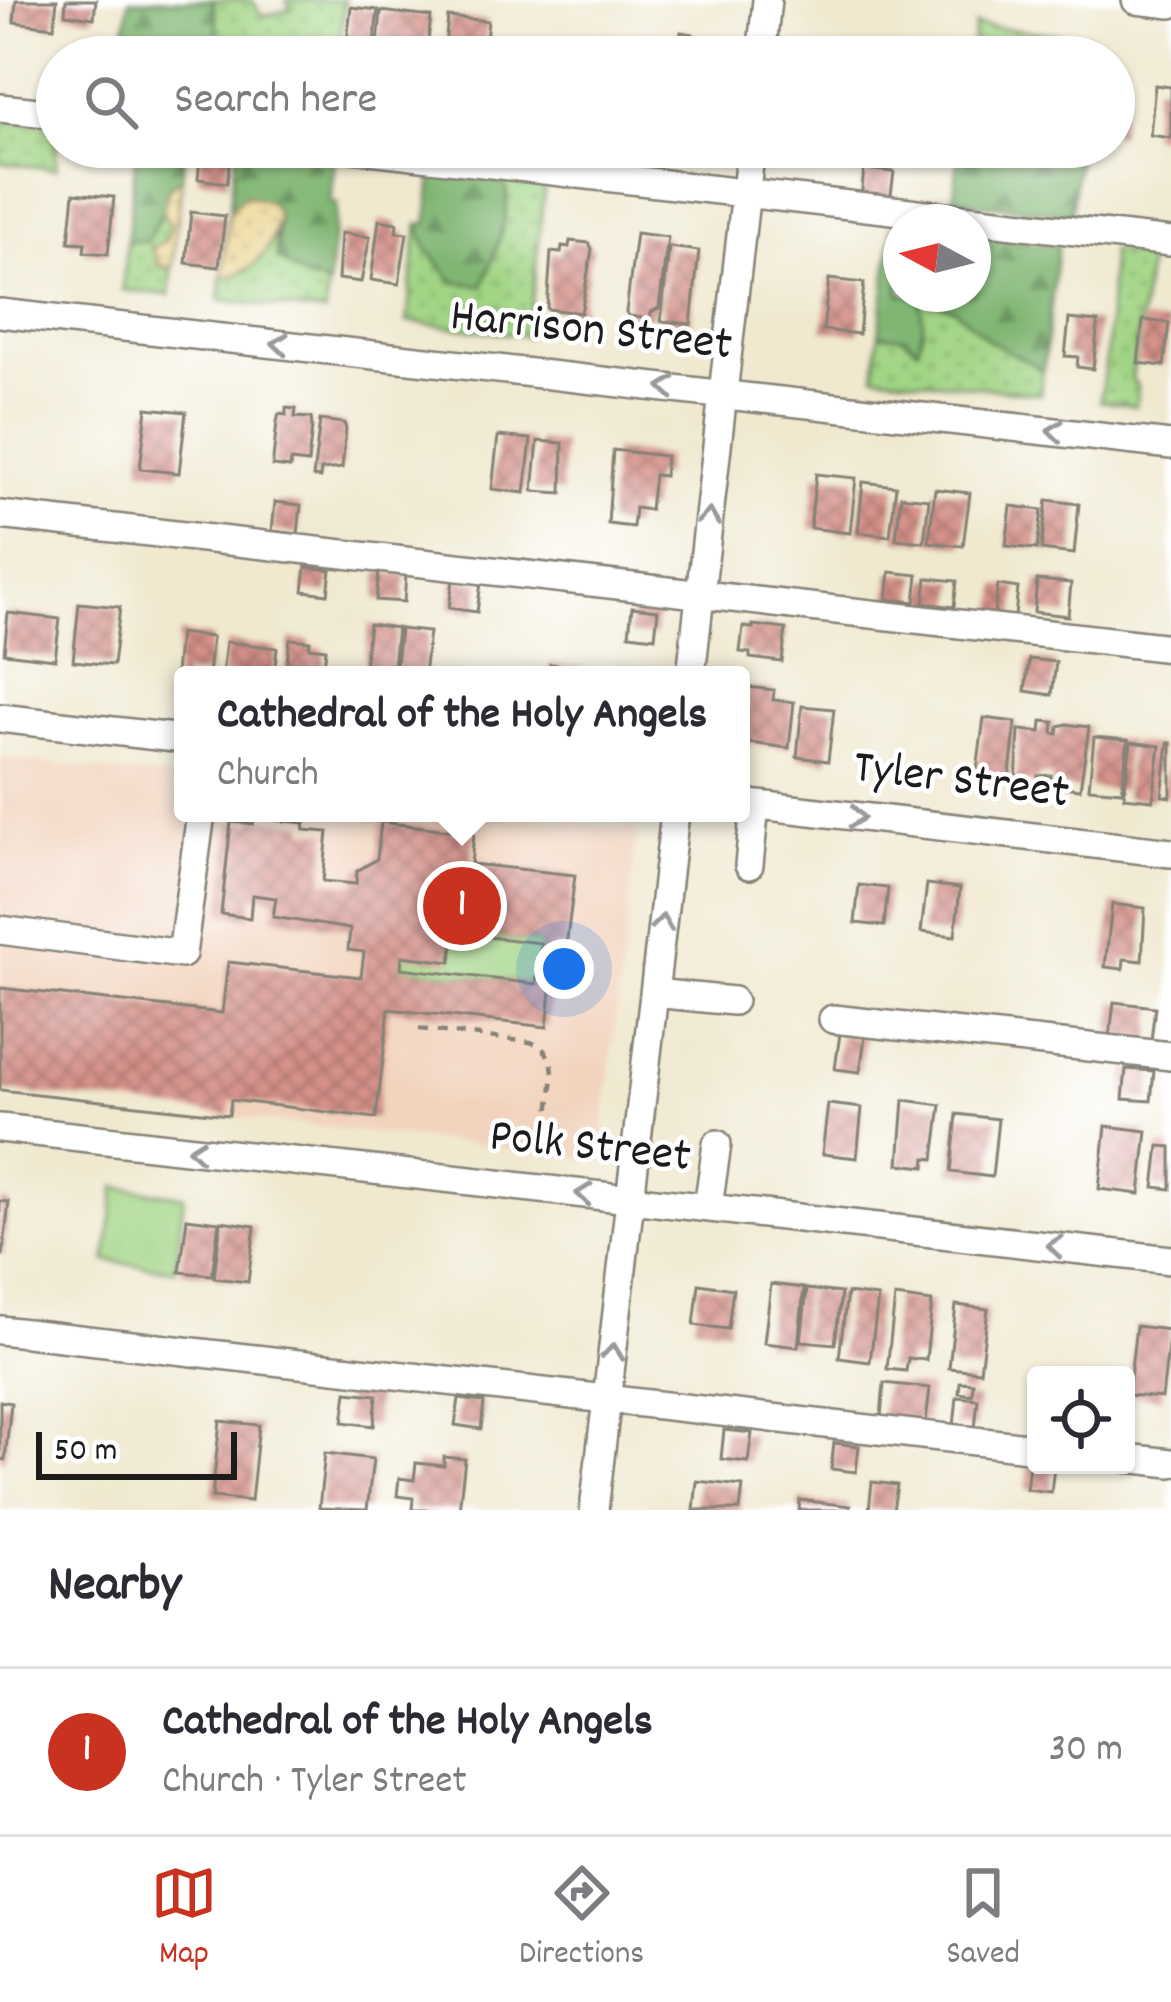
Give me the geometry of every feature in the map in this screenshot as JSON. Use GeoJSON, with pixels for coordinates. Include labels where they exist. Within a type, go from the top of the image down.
{"type":"FeatureCollection","features":[{"type":"Feature","properties":{"kind":"street"},"geometry":{"type":"LineString","coordinates":[[763,36],[767,0]]}},
{"type":"Feature","properties":{"kind":"street"},"geometry":{"type":"LineString","coordinates":[[1136,0],[1171,4]]}},
{"type":"Feature","properties":{"kind":"street"},"geometry":{"type":"LineString","coordinates":[[0,107],[36,111]]}},
{"type":"Feature","properties":{"kind":"street"},"geometry":{"type":"LineString","coordinates":[[523,168],[1171,242]]}},
{"type":"Feature","properties":{"kind":"street"},"geometry":{"type":"LineString","coordinates":[[692,666],[749,168]]}},
{"type":"Feature","properties":{"kind":"street","name":"Harrison Street"},"geometry":{"type":"LineString","coordinates":[[0,313],[1171,445]]}},
{"type":"Feature","properties":{"kind":"street"},"geometry":{"type":"LineString","coordinates":[[0,515],[1171,647]]}},
{"type":"Feature","properties":{"kind":"street"},"geometry":{"type":"LineString","coordinates":[[0,718],[174,739]]}},
{"type":"Feature","properties":{"kind":"street","name":"Tyler Street"},"geometry":{"type":"LineString","coordinates":[[750,804],[1171,853]]}},
{"type":"Feature","properties":{"kind":"street"},"geometry":{"type":"LineString","coordinates":[[0,930],[182,954],[200,822]]}},
{"type":"Feature","properties":{"kind":"street"},"geometry":{"type":"LineString","coordinates":[[594,1510],[674,822]]}},
{"type":"Feature","properties":{"kind":"street"},"geometry":{"type":"LineString","coordinates":[[748,822],[749,865]]}},
{"type":"Feature","properties":{"kind":"street"},"geometry":{"type":"LineString","coordinates":[[654,993],[733,1001]]}},
{"type":"Feature","properties":{"kind":"street"},"geometry":{"type":"LineString","coordinates":[[833,1019],[1171,1056]]}},
{"type":"Feature","properties":{"kind":"street","name":"Polk Street"},"geometry":{"type":"LineString","coordinates":[[0,1128],[1171,1259]]}},
{"type":"Feature","properties":{"kind":"street"},"geometry":{"type":"LineString","coordinates":[[709,1207],[717,1144]]}},
{"type":"Feature","properties":{"kind":"street"},"geometry":{"type":"LineString","coordinates":[[0,1330],[1027,1447]]}},
{"type":"Feature","properties":{"kind":"street"},"geometry":{"type":"LineString","coordinates":[[1135,1459],[1171,1462]]}},
{"type":"Feature","properties":{"kind":"path"},"geometry":{"type":"LineString","coordinates":[[419,1030],[530,1042],[545,1052],[554,1075],[545,1156]]}},
{"type":"Feature","properties":{"kind":"shaded area"},"geometry":{"type":"Polygon","coordinates":[[[0,758],[174,778],[174,822],[566,822],[637,830],[600,1159],[0,1090],[0,758]]]}},
{"type":"Feature","properties":{"kind":"green space"},"geometry":{"type":"Polygon","coordinates":[[[129,0],[213,0],[218,36],[125,36],[129,0]]]}},
{"type":"Feature","properties":{"kind":"green space"},"geometry":{"type":"Polygon","coordinates":[[[213,0],[252,0],[263,16],[291,9],[286,0],[345,0],[341,36],[218,36],[213,0]]]}},
{"type":"Feature","properties":{"kind":"green space"},"geometry":{"type":"Polygon","coordinates":[[[975,25],[1073,36],[974,36],[975,25]]]}},
{"type":"Feature","properties":{"kind":"green space"},"geometry":{"type":"Polygon","coordinates":[[[0,119],[36,123],[36,167],[0,163],[0,119]]]}},
{"type":"Feature","properties":{"kind":"green space"},"geometry":{"type":"Polygon","coordinates":[[[135,168],[183,168],[182,178],[169,187],[147,241],[127,242],[135,168]]]}},
{"type":"Feature","properties":{"kind":"green space"},"geometry":{"type":"Polygon","coordinates":[[[234,168],[334,168],[330,202],[337,203],[328,285],[303,276],[277,258],[278,216],[236,205],[229,212],[234,168]]]}},
{"type":"Feature","properties":{"kind":"green space"},"geometry":{"type":"Polygon","coordinates":[[[957,168],[1076,168],[1071,214],[953,201],[957,168]]]}},
{"type":"Feature","properties":{"kind":"green space"},"geometry":{"type":"Polygon","coordinates":[[[433,170],[503,178],[505,218],[483,286],[454,282],[428,251],[418,224],[427,224],[433,170]]]}},
{"type":"Feature","properties":{"kind":"green space"},"geometry":{"type":"Polygon","coordinates":[[[503,178],[545,183],[528,336],[407,322],[418,224],[428,251],[483,286],[505,218],[503,178]]]}},
{"type":"Feature","properties":{"kind":"green space"},"geometry":{"type":"Polygon","coordinates":[[[162,212],[171,225],[159,265],[172,269],[170,295],[122,290],[127,242],[147,241],[162,212]]]}},
{"type":"Feature","properties":{"kind":"green space"},"geometry":{"type":"Polygon","coordinates":[[[275,233],[278,258],[302,276],[328,285],[325,313],[219,300],[222,277],[255,262],[275,233]]]}},
{"type":"Feature","properties":{"kind":"green space"},"geometry":{"type":"Polygon","coordinates":[[[991,237],[1058,246],[1043,370],[989,340],[958,312],[991,312],[991,237]]]}},
{"type":"Feature","properties":{"kind":"green space"},"geometry":{"type":"Polygon","coordinates":[[[1111,251],[1149,255],[1132,379],[1138,387],[1136,406],[1100,401],[1111,251]]]}},
{"type":"Feature","properties":{"kind":"green space"},"geometry":{"type":"Polygon","coordinates":[[[883,303],[883,312],[922,312],[918,348],[904,337],[879,334],[883,303]]]}},
{"type":"Feature","properties":{"kind":"green space"},"geometry":{"type":"Polygon","coordinates":[[[922,312],[958,312],[989,340],[1043,370],[1040,394],[875,375],[879,334],[904,337],[917,348],[922,312]]]}},
{"type":"Feature","properties":{"kind":"green space"},"geometry":{"type":"Polygon","coordinates":[[[454,933],[541,943],[536,984],[401,968],[402,956],[454,933]]]}},
{"type":"Feature","properties":{"kind":"green space"},"geometry":{"type":"Polygon","coordinates":[[[116,1187],[184,1196],[175,1270],[106,1261],[116,1187]]]}},
{"type":"Feature","properties":{"kind":"sand"},"geometry":{"type":"Polygon","coordinates":[[[182,178],[172,269],[159,265],[152,248],[165,241],[171,226],[162,212],[169,187],[182,178]]]}},
{"type":"Feature","properties":{"kind":"sand"},"geometry":{"type":"Polygon","coordinates":[[[244,195],[270,202],[278,216],[275,228],[254,265],[222,277],[229,212],[244,195]]]}},
{"type":"Feature","properties":{"kind":"building"},"geometry":{"type":"Polygon","coordinates":[[[16,0],[57,0],[54,27],[14,22],[16,0]]]}},
{"type":"Feature","properties":{"kind":"building"},"geometry":{"type":"Polygon","coordinates":[[[66,0],[96,0],[94,18],[65,14],[66,0]]]}},
{"type":"Feature","properties":{"kind":"building"},"geometry":{"type":"Polygon","coordinates":[[[351,7],[378,10],[375,36],[348,36],[351,7]]]}},
{"type":"Feature","properties":{"kind":"building"},"geometry":{"type":"Polygon","coordinates":[[[381,11],[431,17],[429,36],[379,36],[381,11]]]}},
{"type":"Feature","properties":{"kind":"building"},"geometry":{"type":"Polygon","coordinates":[[[448,17],[488,21],[486,36],[446,36],[448,17]]]}},
{"type":"Feature","properties":{"kind":"building"},"geometry":{"type":"Polygon","coordinates":[[[1155,85],[1171,87],[1171,138],[1150,135],[1155,85]]]}},
{"type":"Feature","properties":{"kind":"building"},"geometry":{"type":"Polygon","coordinates":[[[199,168],[229,168],[227,183],[198,179],[199,168]]]}},
{"type":"Feature","properties":{"kind":"building"},"geometry":{"type":"Polygon","coordinates":[[[864,169],[894,172],[890,202],[861,199],[864,169]]]}},
{"type":"Feature","properties":{"kind":"building"},"geometry":{"type":"Polygon","coordinates":[[[74,193],[114,197],[108,254],[84,252],[85,243],[69,242],[74,193]]]}},
{"type":"Feature","properties":{"kind":"building"},"geometry":{"type":"Polygon","coordinates":[[[191,212],[225,216],[219,267],[186,263],[191,212]]]}},
{"type":"Feature","properties":{"kind":"building"},"geometry":{"type":"Polygon","coordinates":[[[379,220],[397,223],[396,232],[407,233],[399,284],[371,280],[379,220]]]}},
{"type":"Feature","properties":{"kind":"building"},"geometry":{"type":"Polygon","coordinates":[[[341,233],[370,237],[361,282],[338,279],[341,233]]]}},
{"type":"Feature","properties":{"kind":"building"},"geometry":{"type":"Polygon","coordinates":[[[636,233],[668,237],[659,308],[651,312],[650,319],[626,312],[636,233]]]}},
{"type":"Feature","properties":{"kind":"building"},"geometry":{"type":"Polygon","coordinates":[[[570,241],[589,243],[592,249],[581,313],[547,309],[551,252],[561,253],[570,241]]]}},
{"type":"Feature","properties":{"kind":"building"},"geometry":{"type":"Polygon","coordinates":[[[669,247],[699,251],[691,324],[661,321],[669,247]]]}},
{"type":"Feature","properties":{"kind":"building"},"geometry":{"type":"Polygon","coordinates":[[[829,279],[864,283],[859,334],[823,330],[829,279]]]}},
{"type":"Feature","properties":{"kind":"building"},"geometry":{"type":"Polygon","coordinates":[[[1069,319],[1098,322],[1093,369],[1077,367],[1078,357],[1065,356],[1069,319]]]}},
{"type":"Feature","properties":{"kind":"building"},"geometry":{"type":"Polygon","coordinates":[[[1143,320],[1169,323],[1164,366],[1138,363],[1143,320]]]}},
{"type":"Feature","properties":{"kind":"building"},"geometry":{"type":"Polygon","coordinates":[[[147,408],[186,412],[179,473],[140,469],[147,408]]]}},
{"type":"Feature","properties":{"kind":"building"},"geometry":{"type":"Polygon","coordinates":[[[286,408],[296,409],[295,417],[311,418],[312,427],[308,463],[291,461],[290,468],[273,466],[277,422],[279,414],[286,415],[286,408]]]}},
{"type":"Feature","properties":{"kind":"building"},"geometry":{"type":"Polygon","coordinates":[[[320,420],[344,423],[346,429],[342,468],[321,470],[320,478],[313,477],[320,420]]]}},
{"type":"Feature","properties":{"kind":"building"},"geometry":{"type":"Polygon","coordinates":[[[498,436],[531,439],[525,493],[492,489],[498,436]]]}},
{"type":"Feature","properties":{"kind":"building"},"geometry":{"type":"Polygon","coordinates":[[[538,441],[563,443],[562,493],[533,491],[538,441]]]}},
{"type":"Feature","properties":{"kind":"building"},"geometry":{"type":"Polygon","coordinates":[[[613,450],[666,456],[664,476],[654,475],[650,510],[635,508],[633,527],[608,524],[613,450]]]}},
{"type":"Feature","properties":{"kind":"building"},"geometry":{"type":"Polygon","coordinates":[[[816,474],[856,478],[850,533],[810,528],[816,474]]]}},
{"type":"Feature","properties":{"kind":"building"},"geometry":{"type":"Polygon","coordinates":[[[863,482],[896,486],[890,536],[858,532],[863,482]]]}},
{"type":"Feature","properties":{"kind":"building"},"geometry":{"type":"Polygon","coordinates":[[[935,489],[970,493],[963,546],[929,542],[935,489]]]}},
{"type":"Feature","properties":{"kind":"building"},"geometry":{"type":"Polygon","coordinates":[[[901,496],[929,499],[924,542],[896,539],[901,496]]]}},
{"type":"Feature","properties":{"kind":"building"},"geometry":{"type":"Polygon","coordinates":[[[1047,500],[1079,504],[1074,554],[1041,550],[1047,500]]]}},
{"type":"Feature","properties":{"kind":"building"},"geometry":{"type":"Polygon","coordinates":[[[275,502],[301,505],[298,534],[272,531],[275,502]]]}},
{"type":"Feature","properties":{"kind":"building"},"geometry":{"type":"Polygon","coordinates":[[[1011,506],[1042,510],[1037,549],[1006,546],[1011,506]]]}},
{"type":"Feature","properties":{"kind":"building"},"geometry":{"type":"Polygon","coordinates":[[[306,567],[331,570],[328,594],[303,591],[306,567]]]}},
{"type":"Feature","properties":{"kind":"building"},"geometry":{"type":"Polygon","coordinates":[[[379,572],[406,574],[404,602],[376,600],[379,572]]]}},
{"type":"Feature","properties":{"kind":"building"},"geometry":{"type":"Polygon","coordinates":[[[890,572],[918,575],[915,602],[887,599],[890,572]]]}},
{"type":"Feature","properties":{"kind":"building"},"geometry":{"type":"Polygon","coordinates":[[[927,578],[957,581],[954,607],[924,603],[927,578]]]}},
{"type":"Feature","properties":{"kind":"building"},"geometry":{"type":"Polygon","coordinates":[[[453,579],[481,583],[477,612],[449,608],[453,579]]]}},
{"type":"Feature","properties":{"kind":"building"},"geometry":{"type":"Polygon","coordinates":[[[1037,580],[1071,583],[1068,616],[1034,612],[1037,580]]]}},
{"type":"Feature","properties":{"kind":"building"},"geometry":{"type":"Polygon","coordinates":[[[998,585],[1018,588],[1015,616],[994,614],[998,585]]]}},
{"type":"Feature","properties":{"kind":"building"},"geometry":{"type":"Polygon","coordinates":[[[79,603],[120,607],[113,665],[73,661],[79,603]]]}},
{"type":"Feature","properties":{"kind":"building"},"geometry":{"type":"Polygon","coordinates":[[[632,607],[658,610],[655,637],[629,634],[632,607]]]}},
{"type":"Feature","properties":{"kind":"building"},"geometry":{"type":"Polygon","coordinates":[[[8,613],[60,619],[55,659],[4,653],[8,613]]]}},
{"type":"Feature","properties":{"kind":"building"},"geometry":{"type":"Polygon","coordinates":[[[369,624],[397,628],[393,666],[364,666],[369,624]]]}},
{"type":"Feature","properties":{"kind":"building"},"geometry":{"type":"Polygon","coordinates":[[[743,627],[786,629],[782,662],[740,652],[743,627]]]}},
{"type":"Feature","properties":{"kind":"building"},"geometry":{"type":"Polygon","coordinates":[[[400,629],[429,632],[425,666],[396,666],[400,629]]]}},
{"type":"Feature","properties":{"kind":"building"},"geometry":{"type":"Polygon","coordinates":[[[179,633],[212,637],[209,666],[176,666],[179,633]]]}},
{"type":"Feature","properties":{"kind":"building"},"geometry":{"type":"Polygon","coordinates":[[[290,639],[326,649],[324,666],[286,666],[290,639]]]}},
{"type":"Feature","properties":{"kind":"building"},"geometry":{"type":"Polygon","coordinates":[[[226,642],[277,648],[275,666],[223,666],[226,642]]]}},
{"type":"Feature","properties":{"kind":"building"},"geometry":{"type":"Polygon","coordinates":[[[1029,659],[1056,662],[1052,695],[1025,691],[1029,659]]]}},
{"type":"Feature","properties":{"kind":"building"},"geometry":{"type":"Polygon","coordinates":[[[750,687],[774,690],[773,700],[794,702],[789,748],[750,743],[750,687]]]}},
{"type":"Feature","properties":{"kind":"building"},"geometry":{"type":"Polygon","coordinates":[[[802,706],[834,709],[828,761],[797,757],[802,706]]]}},
{"type":"Feature","properties":{"kind":"building"},"geometry":{"type":"Polygon","coordinates":[[[984,718],[1016,722],[1009,781],[976,777],[984,718]]]}},
{"type":"Feature","properties":{"kind":"building"},"geometry":{"type":"Polygon","coordinates":[[[1042,721],[1054,722],[1053,733],[1058,734],[1059,726],[1067,724],[1089,727],[1080,789],[1052,786],[1051,775],[1038,776],[1037,784],[1016,782],[1019,730],[1041,732],[1042,721]]]}},
{"type":"Feature","properties":{"kind":"building"},"geometry":{"type":"Polygon","coordinates":[[[1094,737],[1128,740],[1122,791],[1089,788],[1094,737]]]}},
{"type":"Feature","properties":{"kind":"building"},"geometry":{"type":"Polygon","coordinates":[[[1131,742],[1160,746],[1153,800],[1124,797],[1131,742]]]}},
{"type":"Feature","properties":{"kind":"building"},"geometry":{"type":"Polygon","coordinates":[[[1171,743],[1171,797],[1162,796],[1171,743]]]}},
{"type":"Feature","properties":{"kind":"building"},"geometry":{"type":"Polygon","coordinates":[[[231,822],[305,823],[304,830],[328,832],[323,881],[356,884],[357,871],[377,859],[381,822],[474,833],[471,864],[575,875],[566,947],[556,946],[547,1027],[389,1009],[376,1118],[231,1100],[229,1115],[0,1090],[0,988],[222,1013],[228,962],[361,977],[364,952],[348,950],[350,929],[273,917],[276,898],[252,895],[250,918],[221,914],[231,822]],[[454,933],[451,962],[402,956],[401,968],[536,984],[541,943],[454,933]]]}},
{"type":"Feature","properties":{"kind":"building"},"geometry":{"type":"Polygon","coordinates":[[[927,884],[960,888],[955,936],[921,932],[927,884]]]}},
{"type":"Feature","properties":{"kind":"building"},"geometry":{"type":"Polygon","coordinates":[[[859,885],[888,888],[884,926],[855,923],[859,885]]]}},
{"type":"Feature","properties":{"kind":"building"},"geometry":{"type":"Polygon","coordinates":[[[1112,904],[1145,908],[1142,961],[1124,959],[1123,969],[1105,967],[1112,904]]]}},
{"type":"Feature","properties":{"kind":"building"},"geometry":{"type":"Polygon","coordinates":[[[1114,1002],[1155,1007],[1151,1040],[1110,1035],[1114,1002]]]}},
{"type":"Feature","properties":{"kind":"building"},"geometry":{"type":"Polygon","coordinates":[[[840,1034],[865,1037],[860,1072],[835,1069],[840,1034]]]}},
{"type":"Feature","properties":{"kind":"building"},"geometry":{"type":"Polygon","coordinates":[[[1126,1069],[1154,1071],[1151,1101],[1123,1099],[1126,1069]]]}},
{"type":"Feature","properties":{"kind":"building"},"geometry":{"type":"Polygon","coordinates":[[[904,1100],[941,1105],[934,1159],[926,1158],[925,1167],[899,1164],[904,1100]]]}},
{"type":"Feature","properties":{"kind":"building"},"geometry":{"type":"Polygon","coordinates":[[[828,1104],[862,1108],[857,1158],[822,1154],[828,1104]]]}},
{"type":"Feature","properties":{"kind":"building"},"geometry":{"type":"Polygon","coordinates":[[[957,1114],[998,1119],[992,1177],[951,1172],[957,1114]]]}},
{"type":"Feature","properties":{"kind":"building"},"geometry":{"type":"Polygon","coordinates":[[[1106,1126],[1147,1131],[1140,1194],[1099,1189],[1106,1126]]]}},
{"type":"Feature","properties":{"kind":"building"},"geometry":{"type":"Polygon","coordinates":[[[1159,1146],[1171,1147],[1171,1189],[1154,1187],[1159,1146]]]}},
{"type":"Feature","properties":{"kind":"building"},"geometry":{"type":"Polygon","coordinates":[[[0,1201],[9,1202],[3,1255],[0,1255],[0,1201]]]}},
{"type":"Feature","properties":{"kind":"building"},"geometry":{"type":"Polygon","coordinates":[[[187,1218],[219,1222],[212,1275],[180,1272],[187,1218]]]}},
{"type":"Feature","properties":{"kind":"building"},"geometry":{"type":"Polygon","coordinates":[[[221,1221],[255,1226],[248,1282],[214,1278],[221,1221]]]}},
{"type":"Feature","properties":{"kind":"building"},"geometry":{"type":"Polygon","coordinates":[[[699,1284],[733,1289],[728,1329],[694,1325],[699,1284]]]}},
{"type":"Feature","properties":{"kind":"building"},"geometry":{"type":"Polygon","coordinates":[[[771,1284],[804,1288],[798,1347],[764,1343],[771,1284]]]}},
{"type":"Feature","properties":{"kind":"building"},"geometry":{"type":"Polygon","coordinates":[[[807,1289],[841,1293],[835,1344],[801,1341],[807,1289]]]}},
{"type":"Feature","properties":{"kind":"building"},"geometry":{"type":"Polygon","coordinates":[[[847,1293],[878,1297],[870,1362],[839,1358],[847,1293]]]}},
{"type":"Feature","properties":{"kind":"building"},"geometry":{"type":"Polygon","coordinates":[[[895,1297],[932,1302],[926,1360],[908,1358],[906,1371],[887,1369],[895,1297]]]}},
{"type":"Feature","properties":{"kind":"building"},"geometry":{"type":"Polygon","coordinates":[[[956,1305],[988,1309],[980,1371],[949,1368],[956,1305]]]}},
{"type":"Feature","properties":{"kind":"building"},"geometry":{"type":"Polygon","coordinates":[[[1136,1326],[1170,1330],[1162,1398],[1135,1396],[1135,1366],[1131,1366],[1136,1326]]]}},
{"type":"Feature","properties":{"kind":"building"},"geometry":{"type":"Polygon","coordinates":[[[960,1382],[973,1383],[972,1395],[959,1393],[960,1382]]]}},
{"type":"Feature","properties":{"kind":"building"},"geometry":{"type":"Polygon","coordinates":[[[884,1383],[930,1388],[926,1422],[881,1417],[884,1383]]]}},
{"type":"Feature","properties":{"kind":"building"},"geometry":{"type":"Polygon","coordinates":[[[347,1392],[377,1395],[374,1426],[343,1422],[347,1392]]]}},
{"type":"Feature","properties":{"kind":"building"},"geometry":{"type":"Polygon","coordinates":[[[957,1397],[978,1399],[975,1428],[954,1426],[957,1397]]]}},
{"type":"Feature","properties":{"kind":"building"},"geometry":{"type":"Polygon","coordinates":[[[459,1399],[484,1402],[481,1429],[455,1425],[459,1399]]]}},
{"type":"Feature","properties":{"kind":"building"},"geometry":{"type":"Polygon","coordinates":[[[0,1401],[11,1403],[5,1460],[0,1459],[0,1401]]]}},
{"type":"Feature","properties":{"kind":"building"},"geometry":{"type":"Polygon","coordinates":[[[220,1421],[259,1425],[251,1501],[212,1497],[220,1421]]]}},
{"type":"Feature","properties":{"kind":"building"},"geometry":{"type":"Polygon","coordinates":[[[724,1430],[752,1433],[748,1462],[721,1459],[724,1430]]]}},
{"type":"Feature","properties":{"kind":"building"},"geometry":{"type":"Polygon","coordinates":[[[834,1443],[859,1446],[856,1472],[831,1469],[834,1443]]]}},
{"type":"Feature","properties":{"kind":"building"},"geometry":{"type":"Polygon","coordinates":[[[325,1453],[373,1459],[367,1510],[319,1508],[325,1453]]]}},
{"type":"Feature","properties":{"kind":"building"},"geometry":{"type":"Polygon","coordinates":[[[444,1457],[465,1459],[459,1510],[412,1510],[413,1498],[397,1496],[399,1478],[414,1480],[416,1463],[444,1466],[444,1457]]]}},
{"type":"Feature","properties":{"kind":"building"},"geometry":{"type":"Polygon","coordinates":[[[1028,1474],[1053,1474],[1051,1492],[1026,1489],[1028,1474]]]}},
{"type":"Feature","properties":{"kind":"building"},"geometry":{"type":"Polygon","coordinates":[[[697,1481],[743,1486],[740,1510],[694,1510],[697,1481]]]}},
{"type":"Feature","properties":{"kind":"building"},"geometry":{"type":"Polygon","coordinates":[[[872,1482],[897,1485],[893,1510],[869,1510],[872,1482]]]}},
{"type":"Feature","properties":{"kind":"building"},"geometry":{"type":"Polygon","coordinates":[[[800,1500],[850,1506],[849,1510],[799,1510],[800,1500]]]}},
{"type":"Feature","properties":{"kind":"place","name":"Cathedral of the Holy Angels"},"geometry":{"type":"Point","coordinates":[462,906]}}]}
